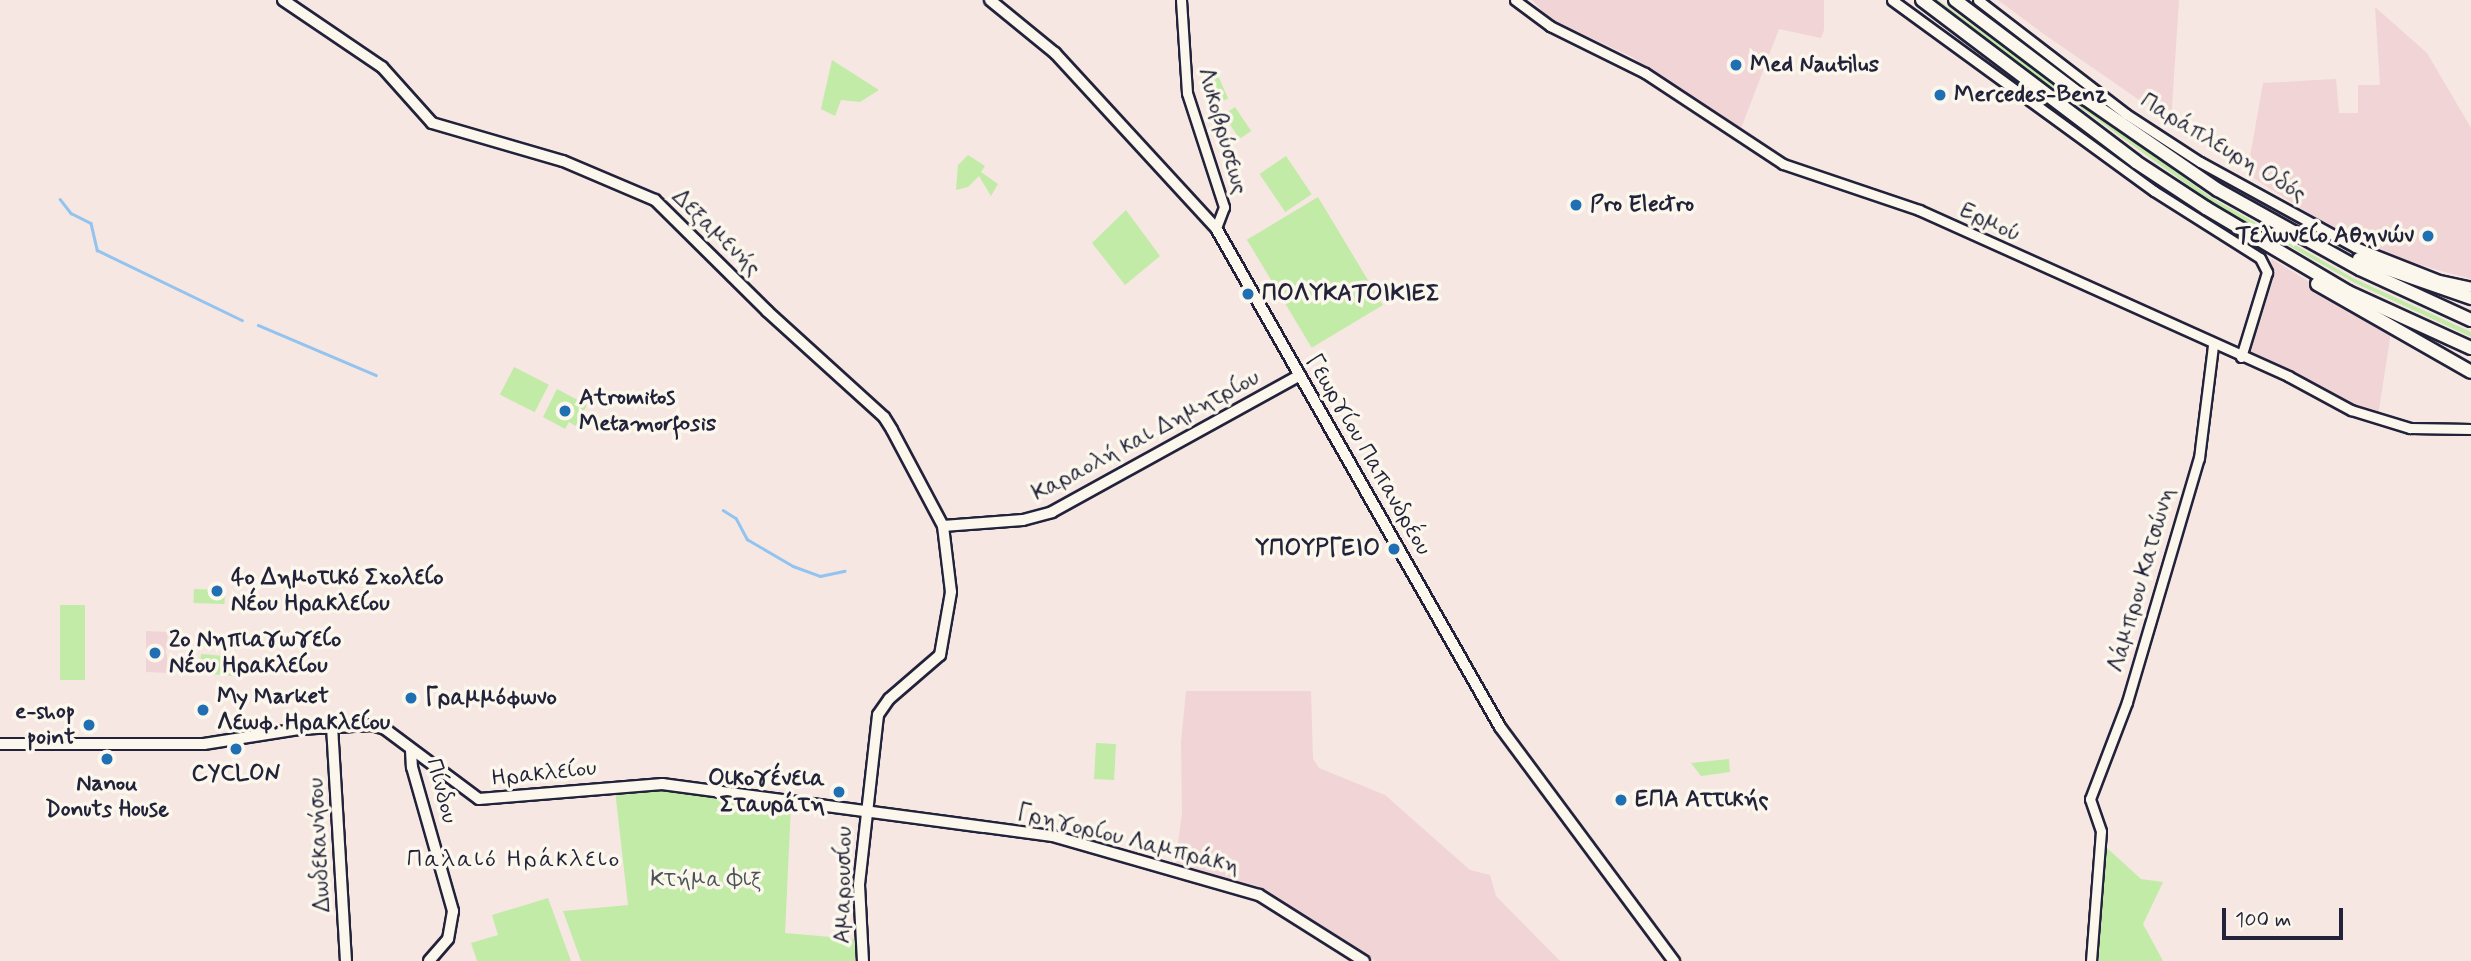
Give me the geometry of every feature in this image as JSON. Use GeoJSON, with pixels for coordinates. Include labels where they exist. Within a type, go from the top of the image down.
{"type":"FeatureCollection","features":[{"type":"Feature","properties":{"kind":"highway"},"geometry":{"type":"LineString","coordinates":[[1922,0],[2136,162],[2281,256],[2342,300],[2471,372]]}},
{"type":"Feature","properties":{"kind":"highway"},"geometry":{"type":"LineString","coordinates":[[1955,0],[2148,145],[2294,234],[2471,320]]}},
{"type":"Feature","properties":{"kind":"highway"},"geometry":{"type":"LineString","coordinates":[[2294,234],[2376,267],[2471,298]]}},
{"type":"Feature","properties":{"kind":"highway"},"geometry":{"type":"LineString","coordinates":[[2281,256],[2385,311],[2471,348]]}},
{"type":"Feature","properties":{"kind":"main road","name":"Δεξαμενής"},"geometry":{"type":"LineString","coordinates":[[283,0],[382,67],[432,123],[597,173],[655,200],[767,311],[884,417],[943,526]]}},
{"type":"Feature","properties":{"kind":"main road","name":"Γεωργίου Παπανδρέου"},"geometry":{"type":"LineString","coordinates":[[990,0],[1055,52],[1216,228],[1496,720],[1674,961]]}},
{"type":"Feature","properties":{"kind":"main road","name":"Καραολή και Δημητρίου"},"geometry":{"type":"LineString","coordinates":[[943,526],[1023,520],[1052,512],[1300,375]]}},
{"type":"Feature","properties":{"kind":"main road"},"geometry":{"type":"LineString","coordinates":[[864,810],[880,710],[936,660],[943,648],[951,592],[943,526]]}},
{"type":"Feature","properties":{"kind":"main road","name":"Ηρακλείου"},"geometry":{"type":"LineString","coordinates":[[0,744],[204,744],[332,726],[379,726],[467,794],[487,800],[654,784],[864,810]]}},
{"type":"Feature","properties":{"kind":"main road","name":"Δωδεκανήσου"},"geometry":{"type":"LineString","coordinates":[[332,726],[346,961]]}},
{"type":"Feature","properties":{"kind":"main road","name":"Πίνδου"},"geometry":{"type":"LineString","coordinates":[[411,750],[412,767],[451,894],[453,923],[448,939],[429,961]]}},
{"type":"Feature","properties":{"kind":"main road","name":"Αμαρουσίου"},"geometry":{"type":"LineString","coordinates":[[863,961],[858,905],[864,810]]}},
{"type":"Feature","properties":{"kind":"main road","name":"Γρηγορίου Λαμπράκη"},"geometry":{"type":"LineString","coordinates":[[864,810],[1034,832],[1221,882],[1283,909],[1364,961]]}},
{"type":"Feature","properties":{"kind":"street","name":"Λυκοβρύσεως"},"geometry":{"type":"LineString","coordinates":[[1181,0],[1187,93],[1224,206],[1216,228]]}},
{"type":"Feature","properties":{"kind":"street","name":"Ερμού"},"geometry":{"type":"LineString","coordinates":[[1515,0],[1550,26],[1645,73],[1783,164],[1912,207],[2383,422],[2426,430],[2471,429]]}},
{"type":"Feature","properties":{"kind":"street"},"geometry":{"type":"LineString","coordinates":[[1892,0],[2154,191],[2260,258],[2267,272],[2241,357]]}},
{"type":"Feature","properties":{"kind":"street","name":"Παράπλευρη Οδός"},"geometry":{"type":"LineString","coordinates":[[1978,0],[2126,114],[2200,162],[2355,247],[2439,280],[2471,287]]}},
{"type":"Feature","properties":{"kind":"street","name":"Λάμπρου Κατσώνη"},"geometry":{"type":"LineString","coordinates":[[2091,961],[2101,831],[2091,795],[2127,702],[2199,458],[2213,345]]}},
{"type":"Feature","properties":{"kind":"shaded area"},"geometry":{"type":"Polygon","coordinates":[[[1532,0],[1824,0],[1824,30],[1821,38],[1779,29],[1740,131],[1632,57],[1550,19],[1532,0]]]}},
{"type":"Feature","properties":{"kind":"shaded area"},"geometry":{"type":"Polygon","coordinates":[[[1998,0],[2179,0],[2171,122],[2041,32],[1998,0]]]}},
{"type":"Feature","properties":{"kind":"shaded area"},"geometry":{"type":"Polygon","coordinates":[[[2375,7],[2427,53],[2471,128],[2471,279],[2394,258],[2327,225],[2247,174],[2263,83],[2336,79],[2339,113],[2358,113],[2358,85],[2380,85],[2375,7]]]}},
{"type":"Feature","properties":{"kind":"shaded area"},"geometry":{"type":"Polygon","coordinates":[[[2272,259],[2391,332],[2378,416],[2347,404],[2282,367],[2247,355],[2272,259]]]}},
{"type":"Feature","properties":{"kind":"shaded area","name":"2ο Νηπιαγωγείο Νέου Ηρακλείου"},"geometry":{"type":"Polygon","coordinates":[[[146,631],[168,632],[166,652],[170,673],[146,672],[146,631]]]}},
{"type":"Feature","properties":{"kind":"shaded area"},"geometry":{"type":"Polygon","coordinates":[[[1186,691],[1311,691],[1313,759],[1319,768],[1385,795],[1470,870],[1490,875],[1496,896],[1560,961],[1376,961],[1268,895],[1175,865],[1182,814],[1181,742],[1186,691]]]}},
{"type":"Feature","properties":{"kind":"green space"},"geometry":{"type":"Polygon","coordinates":[[[1931,0],[1938,0],[2212,198],[2355,279],[2471,332],[2471,337],[2355,283],[2210,201],[1931,0]]]}},
{"type":"Feature","properties":{"kind":"green space"},"geometry":{"type":"Polygon","coordinates":[[[832,60],[879,90],[860,102],[841,100],[835,116],[821,109],[832,60]]]}},
{"type":"Feature","properties":{"kind":"green space"},"geometry":{"type":"Polygon","coordinates":[[[1216,71],[1228,98],[1215,104],[1203,77],[1216,71]]]}},
{"type":"Feature","properties":{"kind":"green space"},"geometry":{"type":"Polygon","coordinates":[[[1235,107],[1251,131],[1240,139],[1223,115],[1235,107]]]}},
{"type":"Feature","properties":{"kind":"green space"},"geometry":{"type":"Polygon","coordinates":[[[968,155],[985,166],[981,172],[998,184],[991,196],[979,176],[968,187],[956,190],[958,165],[968,155]]]}},
{"type":"Feature","properties":{"kind":"green space"},"geometry":{"type":"Polygon","coordinates":[[[1286,156],[1312,194],[1285,212],[1259,174],[1286,156]]]}},
{"type":"Feature","properties":{"kind":"green space"},"geometry":{"type":"Polygon","coordinates":[[[1318,197],[1383,305],[1312,348],[1247,240],[1318,197]]]}},
{"type":"Feature","properties":{"kind":"green space"},"geometry":{"type":"Polygon","coordinates":[[[1126,210],[1160,256],[1125,285],[1092,243],[1126,210]]]}},
{"type":"Feature","properties":{"kind":"green space"},"geometry":{"type":"Polygon","coordinates":[[[514,367],[549,385],[535,412],[500,395],[514,367]]]}},
{"type":"Feature","properties":{"kind":"green space","name":"Atromitos Metamorfosis"},"geometry":{"type":"Polygon","coordinates":[[[557,389],[587,405],[576,426],[569,422],[565,429],[543,417],[557,389]]]}},
{"type":"Feature","properties":{"kind":"green space"},"geometry":{"type":"Polygon","coordinates":[[[194,589],[225,590],[224,604],[194,603],[194,589]]]}},
{"type":"Feature","properties":{"kind":"green space"},"geometry":{"type":"Polygon","coordinates":[[[60,605],[85,605],[85,680],[60,680],[60,605]]]}},
{"type":"Feature","properties":{"kind":"green space"},"geometry":{"type":"Polygon","coordinates":[[[201,654],[236,657],[234,676],[199,673],[201,654]]]}},
{"type":"Feature","properties":{"kind":"green space"},"geometry":{"type":"Polygon","coordinates":[[[1096,743],[1116,744],[1114,780],[1094,779],[1096,743]]]}},
{"type":"Feature","properties":{"kind":"green space"},"geometry":{"type":"Polygon","coordinates":[[[1729,759],[1730,772],[1701,776],[1691,763],[1729,759]]]}},
{"type":"Feature","properties":{"kind":"green space","name":"Κτήμα Φιξ"},"geometry":{"type":"Polygon","coordinates":[[[615,790],[656,790],[791,806],[785,933],[854,939],[858,961],[581,961],[563,911],[628,905],[615,790]]]}},
{"type":"Feature","properties":{"kind":"green space"},"geometry":{"type":"Polygon","coordinates":[[[2107,848],[2141,879],[2163,882],[2143,924],[2163,961],[2097,961],[2107,848]]]}},
{"type":"Feature","properties":{"kind":"green space"},"geometry":{"type":"Polygon","coordinates":[[[548,898],[571,961],[477,961],[471,943],[498,935],[492,915],[548,898]]]}},
{"type":"Feature","properties":{"kind":"waterway"},"geometry":{"type":"LineString","coordinates":[[60,199],[71,213],[91,223],[97,250],[242,320]]}},
{"type":"Feature","properties":{"kind":"waterway"},"geometry":{"type":"LineString","coordinates":[[258,325],[376,375]]}},
{"type":"Feature","properties":{"kind":"waterway"},"geometry":{"type":"LineString","coordinates":[[723,510],[736,518],[747,539],[793,566],[820,576],[844,571]]}},
{"type":"Feature","properties":{"kind":"place","name":"Med Nautilus"},"geometry":{"type":"Point","coordinates":[1736,65]}},
{"type":"Feature","properties":{"kind":"place","name":"Mercedes-Benz"},"geometry":{"type":"Point","coordinates":[1940,95]}},
{"type":"Feature","properties":{"kind":"place","name":"Pro Electro"},"geometry":{"type":"Point","coordinates":[1576,205]}},
{"type":"Feature","properties":{"kind":"place","name":"Τελωνείο Αθηνών"},"geometry":{"type":"Point","coordinates":[2428,236]}},
{"type":"Feature","properties":{"kind":"place","name":"ΠΟΛΥΚΑΤΟΙΚΙΕΣ"},"geometry":{"type":"Point","coordinates":[1248,294]}},
{"type":"Feature","properties":{"kind":"place","name":"Atromitos Metamorfosis"},"geometry":{"type":"Point","coordinates":[565,411]}},
{"type":"Feature","properties":{"kind":"place","name":"ΥΠΟΥΡΓΕΙΟ"},"geometry":{"type":"Point","coordinates":[1394,549]}},
{"type":"Feature","properties":{"kind":"place","name":"4ο Δημοτικό Σχολείο Νέου Ηρακλείου"},"geometry":{"type":"Point","coordinates":[217,591]}},
{"type":"Feature","properties":{"kind":"place","name":"2ο Νηπιαγωγείο Νέου Ηρακλείου"},"geometry":{"type":"Point","coordinates":[155,653]}},
{"type":"Feature","properties":{"kind":"place","name":"Γραμμόφωνο"},"geometry":{"type":"Point","coordinates":[411,698]}},
{"type":"Feature","properties":{"kind":"place","name":"My Market Λεωφ. Ηρακλείου"},"geometry":{"type":"Point","coordinates":[203,710]}},
{"type":"Feature","properties":{"kind":"place","name":"e-shop point"},"geometry":{"type":"Point","coordinates":[89,725]}},
{"type":"Feature","properties":{"kind":"place","name":"CYCLON"},"geometry":{"type":"Point","coordinates":[236,749]}},
{"type":"Feature","properties":{"kind":"place","name":"Nanou Donuts House"},"geometry":{"type":"Point","coordinates":[107,759]}},
{"type":"Feature","properties":{"kind":"place","name":"Οικογένεια Σταυράτη"},"geometry":{"type":"Point","coordinates":[839,792]}},
{"type":"Feature","properties":{"kind":"place","name":"ΕΠΑ Αττικής"},"geometry":{"type":"Point","coordinates":[1621,800]}},
{"type":"Feature","properties":{"kind":"district","name":"Παλαιό Ηράκλειο"},"geometry":{"type":"Point","coordinates":[514,860]}}]}
